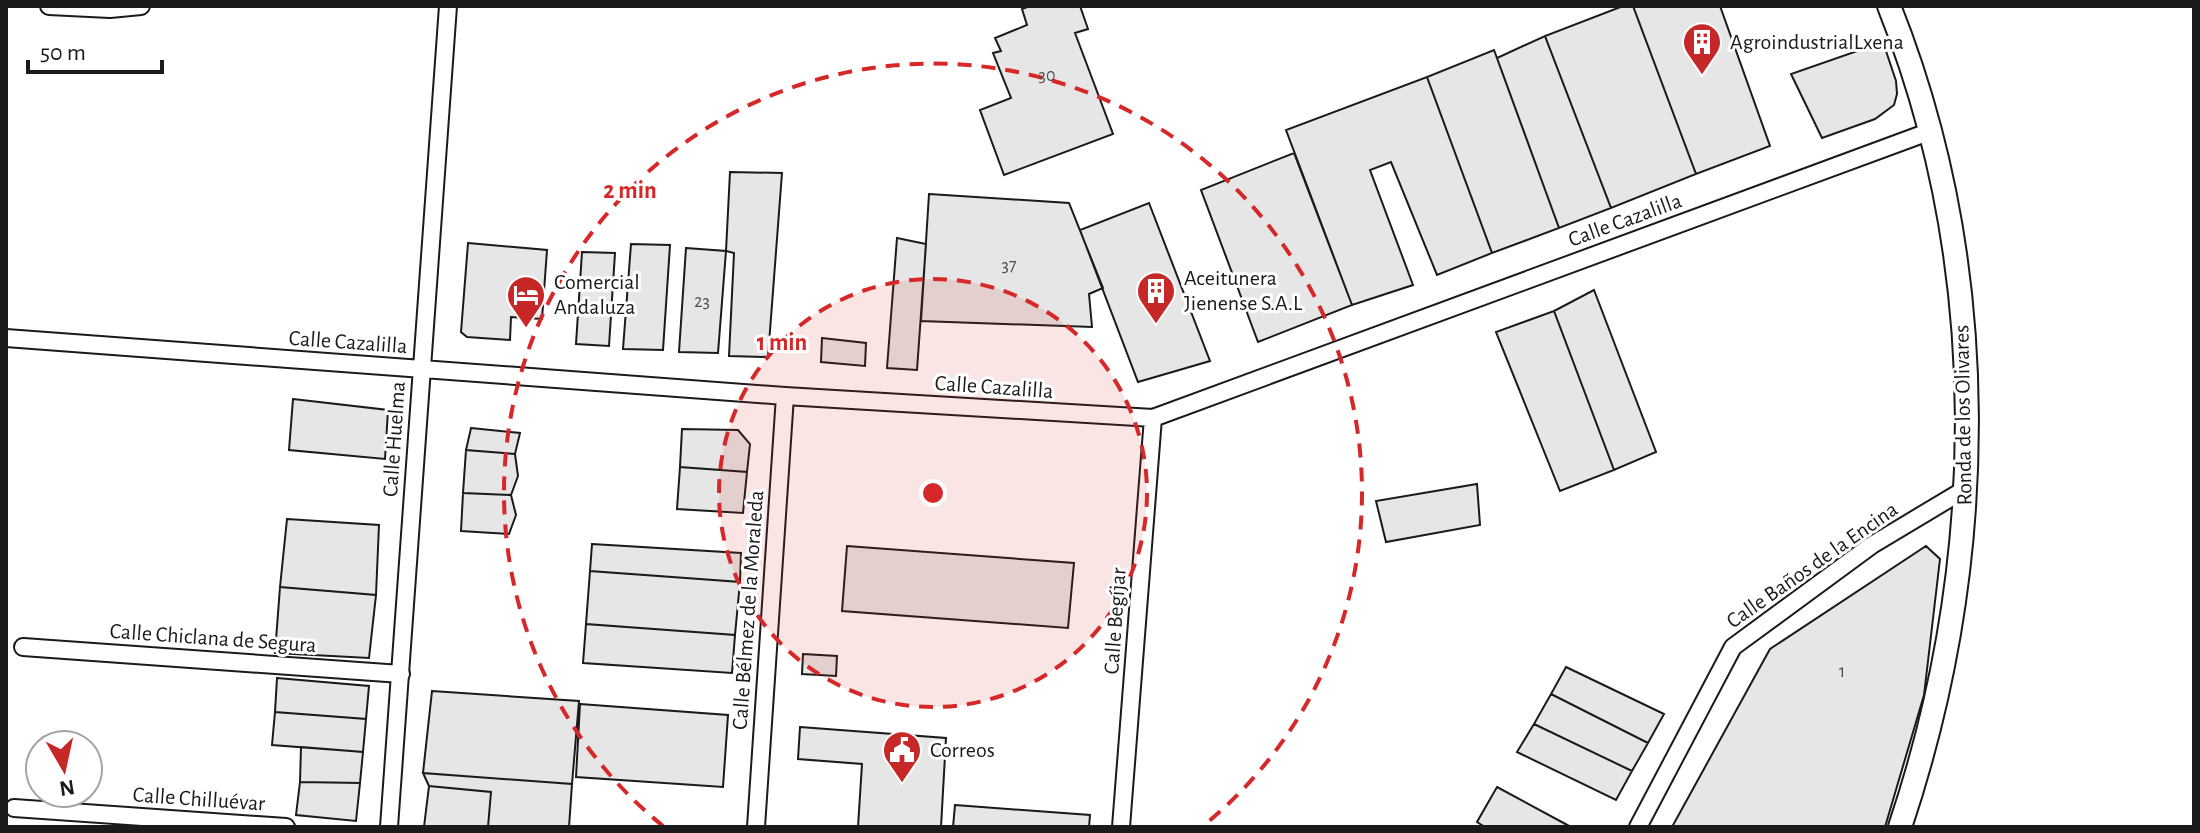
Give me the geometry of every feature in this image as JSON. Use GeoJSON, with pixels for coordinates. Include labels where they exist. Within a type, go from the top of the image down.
{"type":"FeatureCollection","features":[{"type":"Feature","properties":{"kind":"main road","name":"Ronda de los Olivares"},"geometry":{"type":"LineString","coordinates":[[1889,6],[1904,44],[1942,174],[1957,271],[1966,368],[1967,488],[1959,576],[1943,667],[1919,771],[1900,827]]}},
{"type":"Feature","properties":{"kind":"street"},"geometry":{"type":"LineString","coordinates":[[49,6],[110,9],[141,6]]}},
{"type":"Feature","properties":{"kind":"street","name":"Calle Huelma"},"geometry":{"type":"LineString","coordinates":[[389,827],[448,6]]}},
{"type":"Feature","properties":{"kind":"street","name":"Calle Cazalilla"},"geometry":{"type":"LineString","coordinates":[[6,338],[785,396],[1153,418],[1931,131]]}},
{"type":"Feature","properties":{"kind":"street","name":"Calle Bélmez de la Moraleda"},"geometry":{"type":"LineString","coordinates":[[756,827],[785,396]]}},
{"type":"Feature","properties":{"kind":"street","name":"Calle Begíjar"},"geometry":{"type":"LineString","coordinates":[[1121,827],[1153,418]]}},
{"type":"Feature","properties":{"kind":"street","name":"Calle Baños de la Encina"},"geometry":{"type":"LineString","coordinates":[[1638,827],[1733,647],[1872,545],[1967,488]]}},
{"type":"Feature","properties":{"kind":"street","name":"Calle Chiclana de Segura"},"geometry":{"type":"LineString","coordinates":[[23,647],[401,674]]}},
{"type":"Feature","properties":{"kind":"street","name":"Calle Chilluévar"},"geometry":{"type":"LineString","coordinates":[[14,808],[286,827]]}},
{"type":"Feature","properties":{"kind":"building"},"geometry":{"type":"Polygon","coordinates":[[[1030,6],[1080,6],[1088,29],[1075,33],[1113,134],[1004,175],[980,110],[1011,98],[993,53],[1001,51],[995,38],[1027,25],[1022,9],[1030,6]]]}},
{"type":"Feature","properties":{"kind":"building"},"geometry":{"type":"Polygon","coordinates":[[[1623,6],[1633,6],[1696,174],[1611,208],[1545,36],[1623,6]]]}},
{"type":"Feature","properties":{"kind":"building","name":"AgroindustrialLxena"},"geometry":{"type":"Polygon","coordinates":[[[1633,6],[1720,6],[1770,146],[1696,174],[1633,6]]]}},
{"type":"Feature","properties":{"kind":"building"},"geometry":{"type":"Polygon","coordinates":[[[1545,36],[1611,208],[1559,228],[1497,58],[1545,36]]]}},
{"type":"Feature","properties":{"kind":"building"},"geometry":{"type":"Polygon","coordinates":[[[1883,42],[1896,81],[1894,105],[1875,119],[1822,138],[1791,74],[1883,42]]]}},
{"type":"Feature","properties":{"kind":"building"},"geometry":{"type":"Polygon","coordinates":[[[1494,50],[1559,228],[1492,253],[1427,77],[1494,50]]]}},
{"type":"Feature","properties":{"kind":"building"},"geometry":{"type":"Polygon","coordinates":[[[1427,77],[1492,253],[1437,275],[1391,162],[1370,170],[1413,285],[1352,305],[1286,130],[1427,77]]]}},
{"type":"Feature","properties":{"kind":"building"},"geometry":{"type":"Polygon","coordinates":[[[1294,153],[1352,305],[1258,342],[1201,190],[1294,153]]]}},
{"type":"Feature","properties":{"kind":"building"},"geometry":{"type":"Polygon","coordinates":[[[730,172],[782,173],[768,357],[729,356],[734,253],[726,251],[730,172]]]}},
{"type":"Feature","properties":{"kind":"building"},"geometry":{"type":"Polygon","coordinates":[[[929,194],[1069,203],[1103,288],[1089,294],[1092,327],[921,321],[929,194]]]}},
{"type":"Feature","properties":{"kind":"building","name":"Aceitunera Jienense S.A.L"},"geometry":{"type":"Polygon","coordinates":[[[1149,203],[1210,361],[1138,382],[1080,230],[1149,203]]]}},
{"type":"Feature","properties":{"kind":"building"},"geometry":{"type":"Polygon","coordinates":[[[897,238],[926,244],[917,370],[887,368],[897,238]]]}},
{"type":"Feature","properties":{"kind":"building"},"geometry":{"type":"Polygon","coordinates":[[[468,243],[547,250],[542,319],[511,317],[510,340],[467,337],[461,332],[468,243]]]}},
{"type":"Feature","properties":{"kind":"building"},"geometry":{"type":"Polygon","coordinates":[[[631,244],[670,245],[663,350],[623,349],[631,244]]]}},
{"type":"Feature","properties":{"kind":"building"},"geometry":{"type":"Polygon","coordinates":[[[686,248],[726,251],[718,353],[679,352],[686,248]]]}},
{"type":"Feature","properties":{"kind":"building"},"geometry":{"type":"Polygon","coordinates":[[[582,252],[615,253],[609,346],[576,344],[582,252]]]}},
{"type":"Feature","properties":{"kind":"building"},"geometry":{"type":"Polygon","coordinates":[[[1594,290],[1656,452],[1614,470],[1554,311],[1594,290]]]}},
{"type":"Feature","properties":{"kind":"building"},"geometry":{"type":"Polygon","coordinates":[[[1554,311],[1614,470],[1560,491],[1496,332],[1554,311]]]}},
{"type":"Feature","properties":{"kind":"building"},"geometry":{"type":"Polygon","coordinates":[[[822,338],[866,343],[865,366],[821,362],[822,338]]]}},
{"type":"Feature","properties":{"kind":"building"},"geometry":{"type":"Polygon","coordinates":[[[293,399],[388,410],[385,459],[289,450],[293,399]]]}},
{"type":"Feature","properties":{"kind":"building"},"geometry":{"type":"Polygon","coordinates":[[[471,428],[520,433],[515,454],[466,450],[471,428]]]}},
{"type":"Feature","properties":{"kind":"building"},"geometry":{"type":"Polygon","coordinates":[[[682,429],[738,430],[750,444],[747,472],[680,467],[682,429]]]}},
{"type":"Feature","properties":{"kind":"building"},"geometry":{"type":"Polygon","coordinates":[[[466,450],[515,454],[518,476],[511,495],[463,493],[466,450]]]}},
{"type":"Feature","properties":{"kind":"building"},"geometry":{"type":"Polygon","coordinates":[[[680,467],[747,472],[743,513],[677,509],[680,467]]]}},
{"type":"Feature","properties":{"kind":"building"},"geometry":{"type":"Polygon","coordinates":[[[1477,484],[1480,525],[1386,542],[1376,501],[1477,484]]]}},
{"type":"Feature","properties":{"kind":"building"},"geometry":{"type":"Polygon","coordinates":[[[463,493],[511,495],[516,515],[509,534],[461,531],[463,493]]]}},
{"type":"Feature","properties":{"kind":"building"},"geometry":{"type":"Polygon","coordinates":[[[287,519],[379,525],[376,595],[280,587],[287,519]]]}},
{"type":"Feature","properties":{"kind":"building"},"geometry":{"type":"Polygon","coordinates":[[[592,544],[741,553],[740,582],[590,571],[592,544]]]}},
{"type":"Feature","properties":{"kind":"building"},"geometry":{"type":"Polygon","coordinates":[[[847,546],[1074,563],[1068,628],[842,611],[847,546]]]}},
{"type":"Feature","properties":{"kind":"building"},"geometry":{"type":"Polygon","coordinates":[[[1926,546],[1940,559],[1924,695],[1885,827],[1672,827],[1770,649],[1926,546]]]}},
{"type":"Feature","properties":{"kind":"building"},"geometry":{"type":"Polygon","coordinates":[[[590,571],[740,582],[735,635],[586,624],[590,571]]]}},
{"type":"Feature","properties":{"kind":"building"},"geometry":{"type":"Polygon","coordinates":[[[280,587],[376,595],[369,658],[275,653],[280,587]]]}},
{"type":"Feature","properties":{"kind":"building"},"geometry":{"type":"Polygon","coordinates":[[[586,624],[735,635],[732,673],[583,663],[586,624]]]}},
{"type":"Feature","properties":{"kind":"building"},"geometry":{"type":"Polygon","coordinates":[[[803,654],[837,656],[836,676],[802,674],[803,654]]]}},
{"type":"Feature","properties":{"kind":"building"},"geometry":{"type":"Polygon","coordinates":[[[1566,667],[1664,714],[1648,743],[1551,694],[1566,667]]]}},
{"type":"Feature","properties":{"kind":"building"},"geometry":{"type":"Polygon","coordinates":[[[277,678],[369,686],[366,719],[275,712],[277,678]]]}},
{"type":"Feature","properties":{"kind":"building"},"geometry":{"type":"Polygon","coordinates":[[[432,691],[579,701],[572,784],[423,773],[432,691]]]}},
{"type":"Feature","properties":{"kind":"building"},"geometry":{"type":"Polygon","coordinates":[[[1551,694],[1648,743],[1632,771],[1534,724],[1551,694]]]}},
{"type":"Feature","properties":{"kind":"building"},"geometry":{"type":"Polygon","coordinates":[[[580,704],[728,715],[723,787],[576,777],[580,704]]]}},
{"type":"Feature","properties":{"kind":"building"},"geometry":{"type":"Polygon","coordinates":[[[275,712],[366,719],[363,752],[272,745],[275,712]]]}},
{"type":"Feature","properties":{"kind":"building"},"geometry":{"type":"Polygon","coordinates":[[[1534,724],[1632,771],[1616,800],[1517,752],[1534,724]]]}},
{"type":"Feature","properties":{"kind":"building","name":"Correos"},"geometry":{"type":"Polygon","coordinates":[[[800,727],[946,738],[941,827],[858,827],[862,764],[798,759],[800,727]]]}},
{"type":"Feature","properties":{"kind":"building"},"geometry":{"type":"Polygon","coordinates":[[[301,747],[363,752],[360,783],[300,782],[301,747]]]}},
{"type":"Feature","properties":{"kind":"building"},"geometry":{"type":"Polygon","coordinates":[[[423,773],[572,784],[569,827],[488,827],[491,792],[429,786],[423,773]]]}},
{"type":"Feature","properties":{"kind":"building"},"geometry":{"type":"Polygon","coordinates":[[[300,782],[360,783],[356,821],[296,815],[300,782]]]}},
{"type":"Feature","properties":{"kind":"building"},"geometry":{"type":"Polygon","coordinates":[[[429,786],[491,792],[488,827],[424,827],[429,786]]]}},
{"type":"Feature","properties":{"kind":"building"},"geometry":{"type":"Polygon","coordinates":[[[1497,787],[1571,827],[1485,827],[1477,822],[1497,787]]]}},
{"type":"Feature","properties":{"kind":"building"},"geometry":{"type":"Polygon","coordinates":[[[955,805],[1090,815],[1089,827],[953,827],[955,805]]]}},
{"type":"Feature","properties":{"kind":"place","name":"AgroindustrialLxena"},"geometry":{"type":"Point","coordinates":[1702,76]}},
{"type":"Feature","properties":{"kind":"place","name":"Aceitunera Jienense S.A.L"},"geometry":{"type":"Point","coordinates":[1156,325]}},
{"type":"Feature","properties":{"kind":"place","name":"Comercial Andaluza"},"geometry":{"type":"Point","coordinates":[526,329]}},
{"type":"Feature","properties":{"kind":"place","name":"Correos"},"geometry":{"type":"Point","coordinates":[902,784]}}]}
